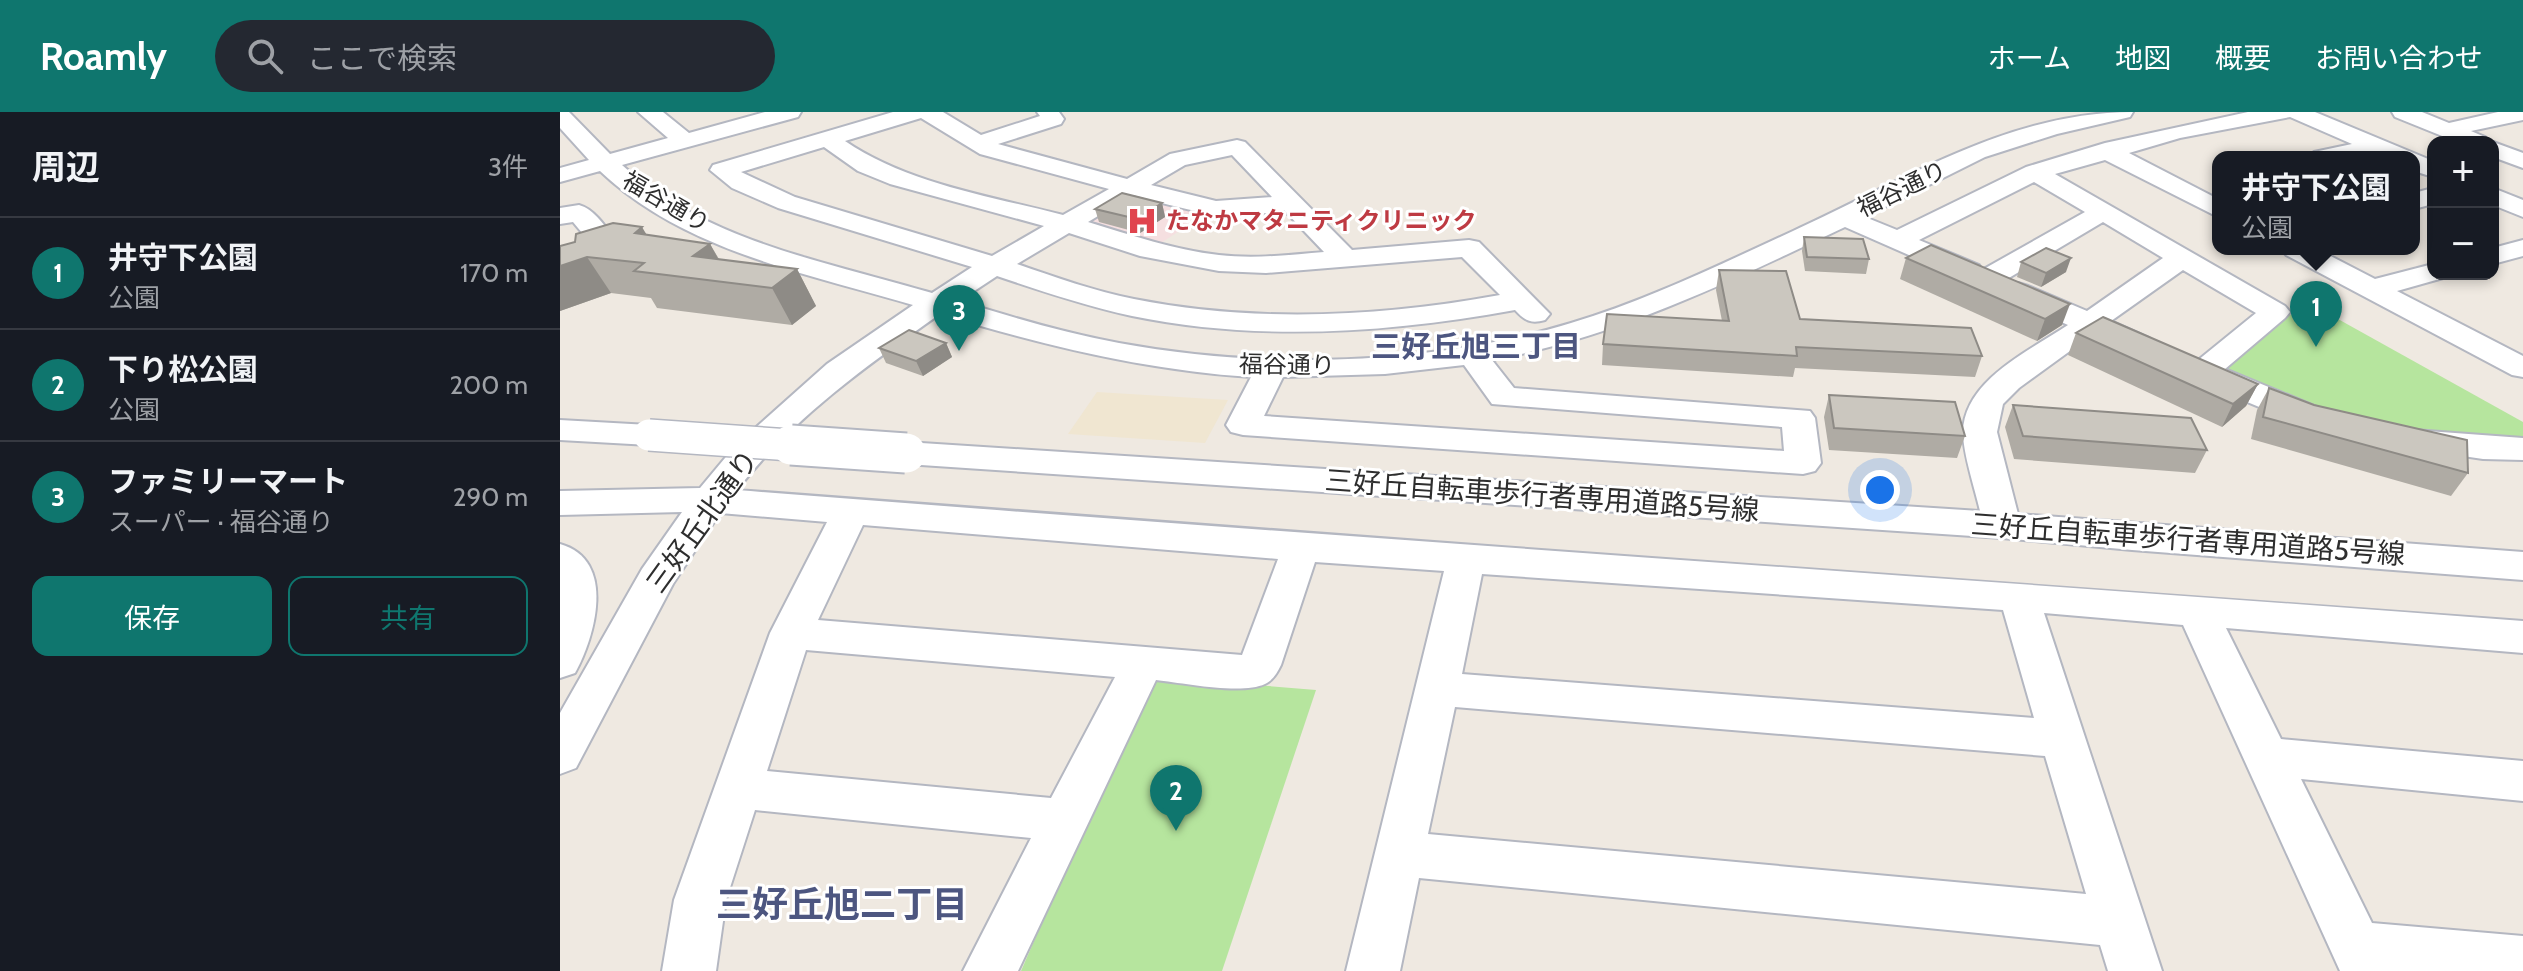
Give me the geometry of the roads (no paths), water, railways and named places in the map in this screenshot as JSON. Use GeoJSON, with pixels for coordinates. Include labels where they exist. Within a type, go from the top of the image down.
{"type":"FeatureCollection","features":[{"type":"Feature","properties":{"kind":"street"},"geometry":{"type":"LineString","coordinates":[[649,112],[684,140]]}},
{"type":"Feature","properties":{"kind":"street"},"geometry":{"type":"LineString","coordinates":[[560,175],[788,112]]}},
{"type":"Feature","properties":{"kind":"street"},"geometry":{"type":"LineString","coordinates":[[917,112],[722,170],[761,194],[996,264],[1107,301],[1176,314],[1273,324],[1350,325],[1436,317],[1522,300]]}},
{"type":"Feature","properties":{"kind":"street"},"geometry":{"type":"LineString","coordinates":[[927,112],[996,151],[1223,211],[1289,202],[1346,259]]}},
{"type":"Feature","properties":{"kind":"street"},"geometry":{"type":"LineString","coordinates":[[979,143],[1053,119],[1048,112]]}},
{"type":"Feature","properties":{"kind":"street","name":"福谷通り"},"geometry":{"type":"LineString","coordinates":[[560,115],[605,163],[642,194],[737,241],[935,303],[1121,353],[1272,367],[1363,366],[1472,354],[1557,336],[1639,310],[1844,217],[1973,154],[2026,135],[2122,112]]}},
{"type":"Feature","properties":{"kind":"street"},"geometry":{"type":"LineString","coordinates":[[1898,240],[2035,172],[2177,132],[2284,112]]}},
{"type":"Feature","properties":{"kind":"street"},"geometry":{"type":"LineString","coordinates":[[2296,112],[2388,151]]}},
{"type":"Feature","properties":{"kind":"street"},"geometry":{"type":"LineString","coordinates":[[2403,112],[2462,136]]}},
{"type":"Feature","properties":{"kind":"street"},"geometry":{"type":"LineString","coordinates":[[2447,130],[2523,113]]}},
{"type":"Feature","properties":{"kind":"street"},"geometry":{"type":"LineString","coordinates":[[828,139],[866,166],[899,179],[1150,250],[1219,263],[1266,265],[1469,248],[1557,336]]}},
{"type":"Feature","properties":{"kind":"street"},"geometry":{"type":"LineString","coordinates":[[2351,151],[2376,146]]}},
{"type":"Feature","properties":{"kind":"street","name":"三好丘北通り"},"geometry":{"type":"LineString","coordinates":[[560,755],[656,579],[710,500],[747,454],[838,371],[996,264],[1178,159],[1237,147],[1289,202]]}},
{"type":"Feature","properties":{"kind":"street"},"geometry":{"type":"LineString","coordinates":[[2105,150],[2212,206]]}},
{"type":"Feature","properties":{"kind":"street"},"geometry":{"type":"LineString","coordinates":[[2499,151],[2523,161]]}},
{"type":"Feature","properties":{"kind":"street"},"geometry":{"type":"LineString","coordinates":[[2035,172],[2275,312],[2203,372]]}},
{"type":"Feature","properties":{"kind":"street"},"geometry":{"type":"LineString","coordinates":[[2177,188],[2212,180]]}},
{"type":"Feature","properties":{"kind":"street"},"geometry":{"type":"LineString","coordinates":[[2499,199],[2523,209]]}},
{"type":"Feature","properties":{"kind":"street"},"geometry":{"type":"LineString","coordinates":[[1987,279],[2104,211]]}},
{"type":"Feature","properties":{"kind":"street"},"geometry":{"type":"LineString","coordinates":[[560,216],[579,213],[602,240]]}},
{"type":"Feature","properties":{"kind":"street"},"geometry":{"type":"LineString","coordinates":[[574,249],[682,216]]}},
{"type":"Feature","properties":{"kind":"street"},"geometry":{"type":"LineString","coordinates":[[1844,217],[2203,372],[2335,423]]}},
{"type":"Feature","properties":{"kind":"street"},"geometry":{"type":"LineString","coordinates":[[2499,254],[2523,248]]}},
{"type":"Feature","properties":{"kind":"street"},"geometry":{"type":"LineString","coordinates":[[2307,255],[2523,368]]}},
{"type":"Feature","properties":{"kind":"street"},"geometry":{"type":"LineString","coordinates":[[2002,525],[1980,432],[1987,401],[2008,381],[2183,257]]}},
{"type":"Feature","properties":{"kind":"street"},"geometry":{"type":"LineString","coordinates":[[2371,289],[2427,274]]}},
{"type":"Feature","properties":{"kind":"street"},"geometry":{"type":"LineString","coordinates":[[2490,351],[2523,340]]}},
{"type":"Feature","properties":{"kind":"street"},"geometry":{"type":"LineString","coordinates":[[1272,367],[1243,425],[1803,463],[1798,418],[1504,397],[1472,354]]}},
{"type":"Feature","properties":{"kind":"street"},"geometry":{"type":"LineString","coordinates":[[1489,440],[1504,397]]}},
{"type":"Feature","properties":{"kind":"street","name":"三好丘自転車歩行者専用道路5号線"},"geometry":{"type":"LineString","coordinates":[[560,430],[2002,525],[2079,534],[2384,553],[2523,566]]}},
{"type":"Feature","properties":{"kind":"street"},"geometry":{"type":"LineString","coordinates":[[2381,433],[2447,445],[2523,449]]}},
{"type":"Feature","properties":{"kind":"street"},"geometry":{"type":"LineString","coordinates":[[560,503],[710,500],[1301,548],[2019,597],[2523,637]]}},
{"type":"Feature","properties":{"kind":"street"},"geometry":{"type":"LineString","coordinates":[[689,971],[700,900],[791,633],[850,513]]}},
{"type":"Feature","properties":{"kind":"street"},"geometry":{"type":"LineString","coordinates":[[791,633],[1251,672],[1260,665],[1301,548]]}},
{"type":"Feature","properties":{"kind":"street"},"geometry":{"type":"LineString","coordinates":[[560,557],[566,563],[578,597],[572,642],[560,662]]}},
{"type":"Feature","properties":{"kind":"street"},"geometry":{"type":"LineString","coordinates":[[1373,971],[1466,560]]}},
{"type":"Feature","properties":{"kind":"street"},"geometry":{"type":"LineString","coordinates":[[2019,597],[2135,971]]}},
{"type":"Feature","properties":{"kind":"street"},"geometry":{"type":"LineString","coordinates":[[2198,613],[2362,959],[2523,962]]}},
{"type":"Feature","properties":{"kind":"street"},"geometry":{"type":"LineString","coordinates":[[990,971],[1142,665]]}},
{"type":"Feature","properties":{"kind":"street"},"geometry":{"type":"LineString","coordinates":[[1439,689],[2064,739]]}},
{"type":"Feature","properties":{"kind":"street"},"geometry":{"type":"LineString","coordinates":[[2266,757],[2523,781]]}},
{"type":"Feature","properties":{"kind":"street"},"geometry":{"type":"LineString","coordinates":[[737,788],[1064,820]]}},
{"type":"Feature","properties":{"kind":"street"},"geometry":{"type":"LineString","coordinates":[[1401,854],[2120,922]]}},
{"type":"Feature","properties":{"kind":"place","name":"たなかマタニティクリニック"},"geometry":{"type":"Point","coordinates":[1142,221]}},
{"type":"Feature","properties":{"kind":"place","name":"井守下公園"},"geometry":{"type":"Point","coordinates":[2316,347]}},
{"type":"Feature","properties":{"kind":"place","name":"ファミリーマート"},"geometry":{"type":"Point","coordinates":[959,351]}},
{"type":"Feature","properties":{"kind":"place","name":"下り松公園"},"geometry":{"type":"Point","coordinates":[1176,831]}},
{"type":"Feature","properties":{"kind":"district","name":"三好丘旭三丁目"},"geometry":{"type":"Point","coordinates":[1476,347]}},
{"type":"Feature","properties":{"kind":"district","name":"三好丘旭二丁目"},"geometry":{"type":"Point","coordinates":[842,904]}}]}
